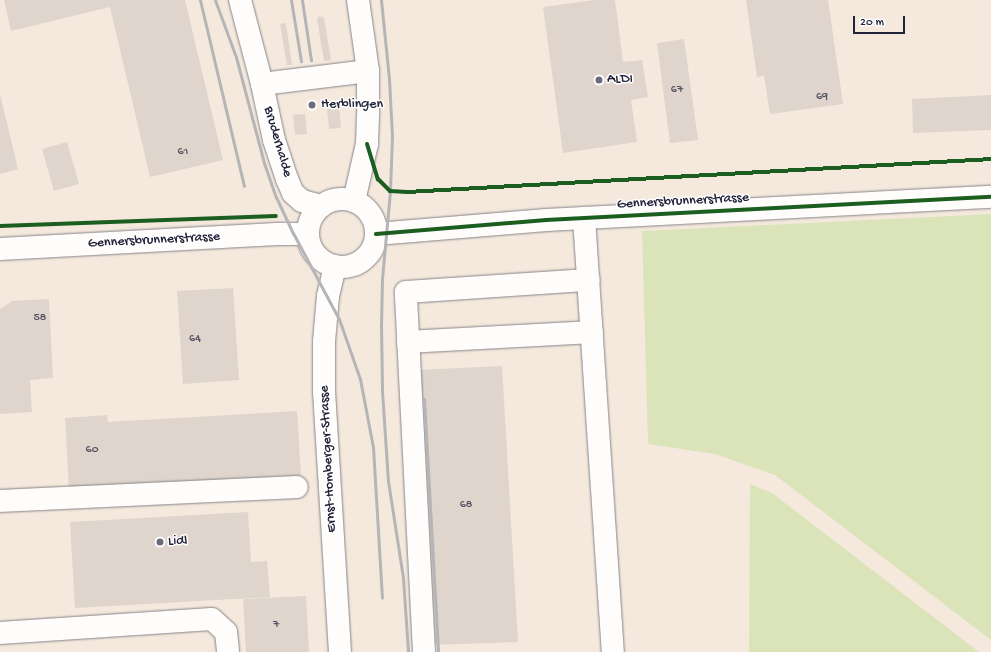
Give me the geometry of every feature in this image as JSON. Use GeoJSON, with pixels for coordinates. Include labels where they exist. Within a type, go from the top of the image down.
{"type":"FeatureCollection","features":[{"type":"Feature","properties":{"kind":"street","name":"Bruderhalde"},"geometry":{"type":"LineString","coordinates":[[240,0],[262,84],[274,140],[286,179],[293,193],[302,201],[321,206]]}},
{"type":"Feature","properties":{"kind":"street"},"geometry":{"type":"LineString","coordinates":[[354,201],[367,144],[368,71],[358,0]]}},
{"type":"Feature","properties":{"kind":"street"},"geometry":{"type":"LineString","coordinates":[[262,84],[368,71]]}},
{"type":"Feature","properties":{"kind":"street","name":"Gennersbrunnerstrasse"},"geometry":{"type":"LineString","coordinates":[[376,234],[584,218],[991,197]]}},
{"type":"Feature","properties":{"kind":"street"},"geometry":{"type":"LineString","coordinates":[[342,199],[354,201],[363,206],[375,223],[376,234],[372,248],[363,260],[345,267],[335,266],[325,262],[316,255],[310,245],[308,234],[310,223],[314,214],[321,206],[331,200],[342,199]]}},
{"type":"Feature","properties":{"kind":"street"},"geometry":{"type":"LineString","coordinates":[[584,218],[613,652]]}},
{"type":"Feature","properties":{"kind":"street","name":"Gennersbrunnerstrasse"},"geometry":{"type":"LineString","coordinates":[[0,249],[277,234],[308,234]]}},
{"type":"Feature","properties":{"kind":"street","name":"Ernst-Homberger-Strasse"},"geometry":{"type":"LineString","coordinates":[[335,266],[328,296],[324,342],[324,391],[340,652]]}},
{"type":"Feature","properties":{"kind":"street"},"geometry":{"type":"LineString","coordinates":[[424,652],[406,292],[589,280]]}},
{"type":"Feature","properties":{"kind":"street"},"geometry":{"type":"LineString","coordinates":[[408,342],[592,332]]}},
{"type":"Feature","properties":{"kind":"street"},"geometry":{"type":"LineString","coordinates":[[0,501],[297,487]]}},
{"type":"Feature","properties":{"kind":"street"},"geometry":{"type":"LineString","coordinates":[[0,633],[212,619],[226,632],[228,652]]}},
{"type":"Feature","properties":{"kind":"shaded area"},"geometry":{"type":"Polygon","coordinates":[[[0,0],[991,0],[991,652],[0,652],[0,0]]]}},
{"type":"Feature","properties":{"kind":"green space"},"geometry":{"type":"Polygon","coordinates":[[[991,214],[991,640],[775,475],[715,454],[648,444],[642,231],[991,214]]]}},
{"type":"Feature","properties":{"kind":"green space"},"geometry":{"type":"Polygon","coordinates":[[[750,484],[772,493],[979,652],[749,652],[750,484]]]}},
{"type":"Feature","properties":{"kind":"building"},"geometry":{"type":"Polygon","coordinates":[[[4,0],[185,0],[223,160],[150,177],[110,7],[11,31],[4,0]]]}},
{"type":"Feature","properties":{"kind":"building","name":"ALDI"},"geometry":{"type":"Polygon","coordinates":[[[594,0],[615,0],[623,62],[642,60],[648,97],[631,100],[637,142],[563,153],[543,7],[594,0]]]}},
{"type":"Feature","properties":{"kind":"building"},"geometry":{"type":"Polygon","coordinates":[[[746,0],[828,0],[843,104],[770,114],[764,76],[757,77],[746,0]]]}},
{"type":"Feature","properties":{"kind":"building"},"geometry":{"type":"Polygon","coordinates":[[[320,16],[324,18],[331,60],[324,61],[317,19],[320,16]]]}},
{"type":"Feature","properties":{"kind":"building"},"geometry":{"type":"Polygon","coordinates":[[[280,24],[286,24],[292,65],[287,65],[280,24]]]}},
{"type":"Feature","properties":{"kind":"building"},"geometry":{"type":"Polygon","coordinates":[[[684,39],[698,140],[670,143],[657,43],[684,39]]]}},
{"type":"Feature","properties":{"kind":"building"},"geometry":{"type":"Polygon","coordinates":[[[0,94],[18,169],[0,174],[0,94]]]}},
{"type":"Feature","properties":{"kind":"building"},"geometry":{"type":"Polygon","coordinates":[[[991,95],[991,130],[913,133],[912,99],[991,95]]]}},
{"type":"Feature","properties":{"kind":"building"},"geometry":{"type":"Polygon","coordinates":[[[339,107],[341,128],[329,129],[327,109],[339,107]]]}},
{"type":"Feature","properties":{"kind":"building"},"geometry":{"type":"Polygon","coordinates":[[[305,114],[307,134],[295,135],[293,115],[305,114]]]}},
{"type":"Feature","properties":{"kind":"building"},"geometry":{"type":"Polygon","coordinates":[[[67,142],[79,184],[54,191],[42,149],[67,142]]]}},
{"type":"Feature","properties":{"kind":"building"},"geometry":{"type":"Polygon","coordinates":[[[233,288],[239,380],[183,384],[177,291],[233,288]]]}},
{"type":"Feature","properties":{"kind":"building"},"geometry":{"type":"Polygon","coordinates":[[[49,299],[53,378],[30,380],[32,412],[0,414],[0,309],[12,301],[49,299]]]}},
{"type":"Feature","properties":{"kind":"building"},"geometry":{"type":"Polygon","coordinates":[[[502,366],[518,642],[430,645],[415,370],[502,366]]]}},
{"type":"Feature","properties":{"kind":"building"},"geometry":{"type":"Polygon","coordinates":[[[297,411],[301,476],[69,490],[65,418],[107,415],[108,422],[297,411]]]}},
{"type":"Feature","properties":{"kind":"building","name":"Lidl"},"geometry":{"type":"Polygon","coordinates":[[[248,512],[251,562],[267,561],[270,597],[75,608],[70,522],[248,512]]]}},
{"type":"Feature","properties":{"kind":"building"},"geometry":{"type":"Polygon","coordinates":[[[306,596],[309,652],[246,652],[243,599],[306,596]]]}},
{"type":"Feature","properties":{"kind":"railway"},"geometry":{"type":"LineString","coordinates":[[200,0],[244,186]]}},
{"type":"Feature","properties":{"kind":"railway"},"geometry":{"type":"LineString","coordinates":[[215,0],[236,57],[264,163],[276,197],[293,233],[339,319],[360,379],[373,447],[382,598]]}},
{"type":"Feature","properties":{"kind":"railway"},"geometry":{"type":"LineString","coordinates":[[291,0],[301,61]]}},
{"type":"Feature","properties":{"kind":"railway"},"geometry":{"type":"LineString","coordinates":[[302,0],[311,60]]}},
{"type":"Feature","properties":{"kind":"railway"},"geometry":{"type":"LineString","coordinates":[[381,0],[389,79],[392,136],[390,191],[382,279],[382,391],[388,481],[403,578],[408,652]]}},
{"type":"Feature","properties":{"kind":"railway"},"geometry":{"type":"LineString","coordinates":[[424,399],[438,652]]}},
{"type":"Feature","properties":{"kind":"cycle path"},"geometry":{"type":"LineString","coordinates":[[367,144],[378,179],[390,191],[407,192],[991,159]]}},
{"type":"Feature","properties":{"kind":"cycle path"},"geometry":{"type":"LineString","coordinates":[[376,234],[546,220],[991,197]]}},
{"type":"Feature","properties":{"kind":"cycle path"},"geometry":{"type":"LineString","coordinates":[[0,226],[276,216]]}},
{"type":"Feature","properties":{"kind":"place","name":"ALDI"},"geometry":{"type":"Point","coordinates":[599,80]}},
{"type":"Feature","properties":{"kind":"place","name":"Herblingen"},"geometry":{"type":"Point","coordinates":[312,105]}},
{"type":"Feature","properties":{"kind":"place","name":"Lidl"},"geometry":{"type":"Point","coordinates":[160,542]}}]}
